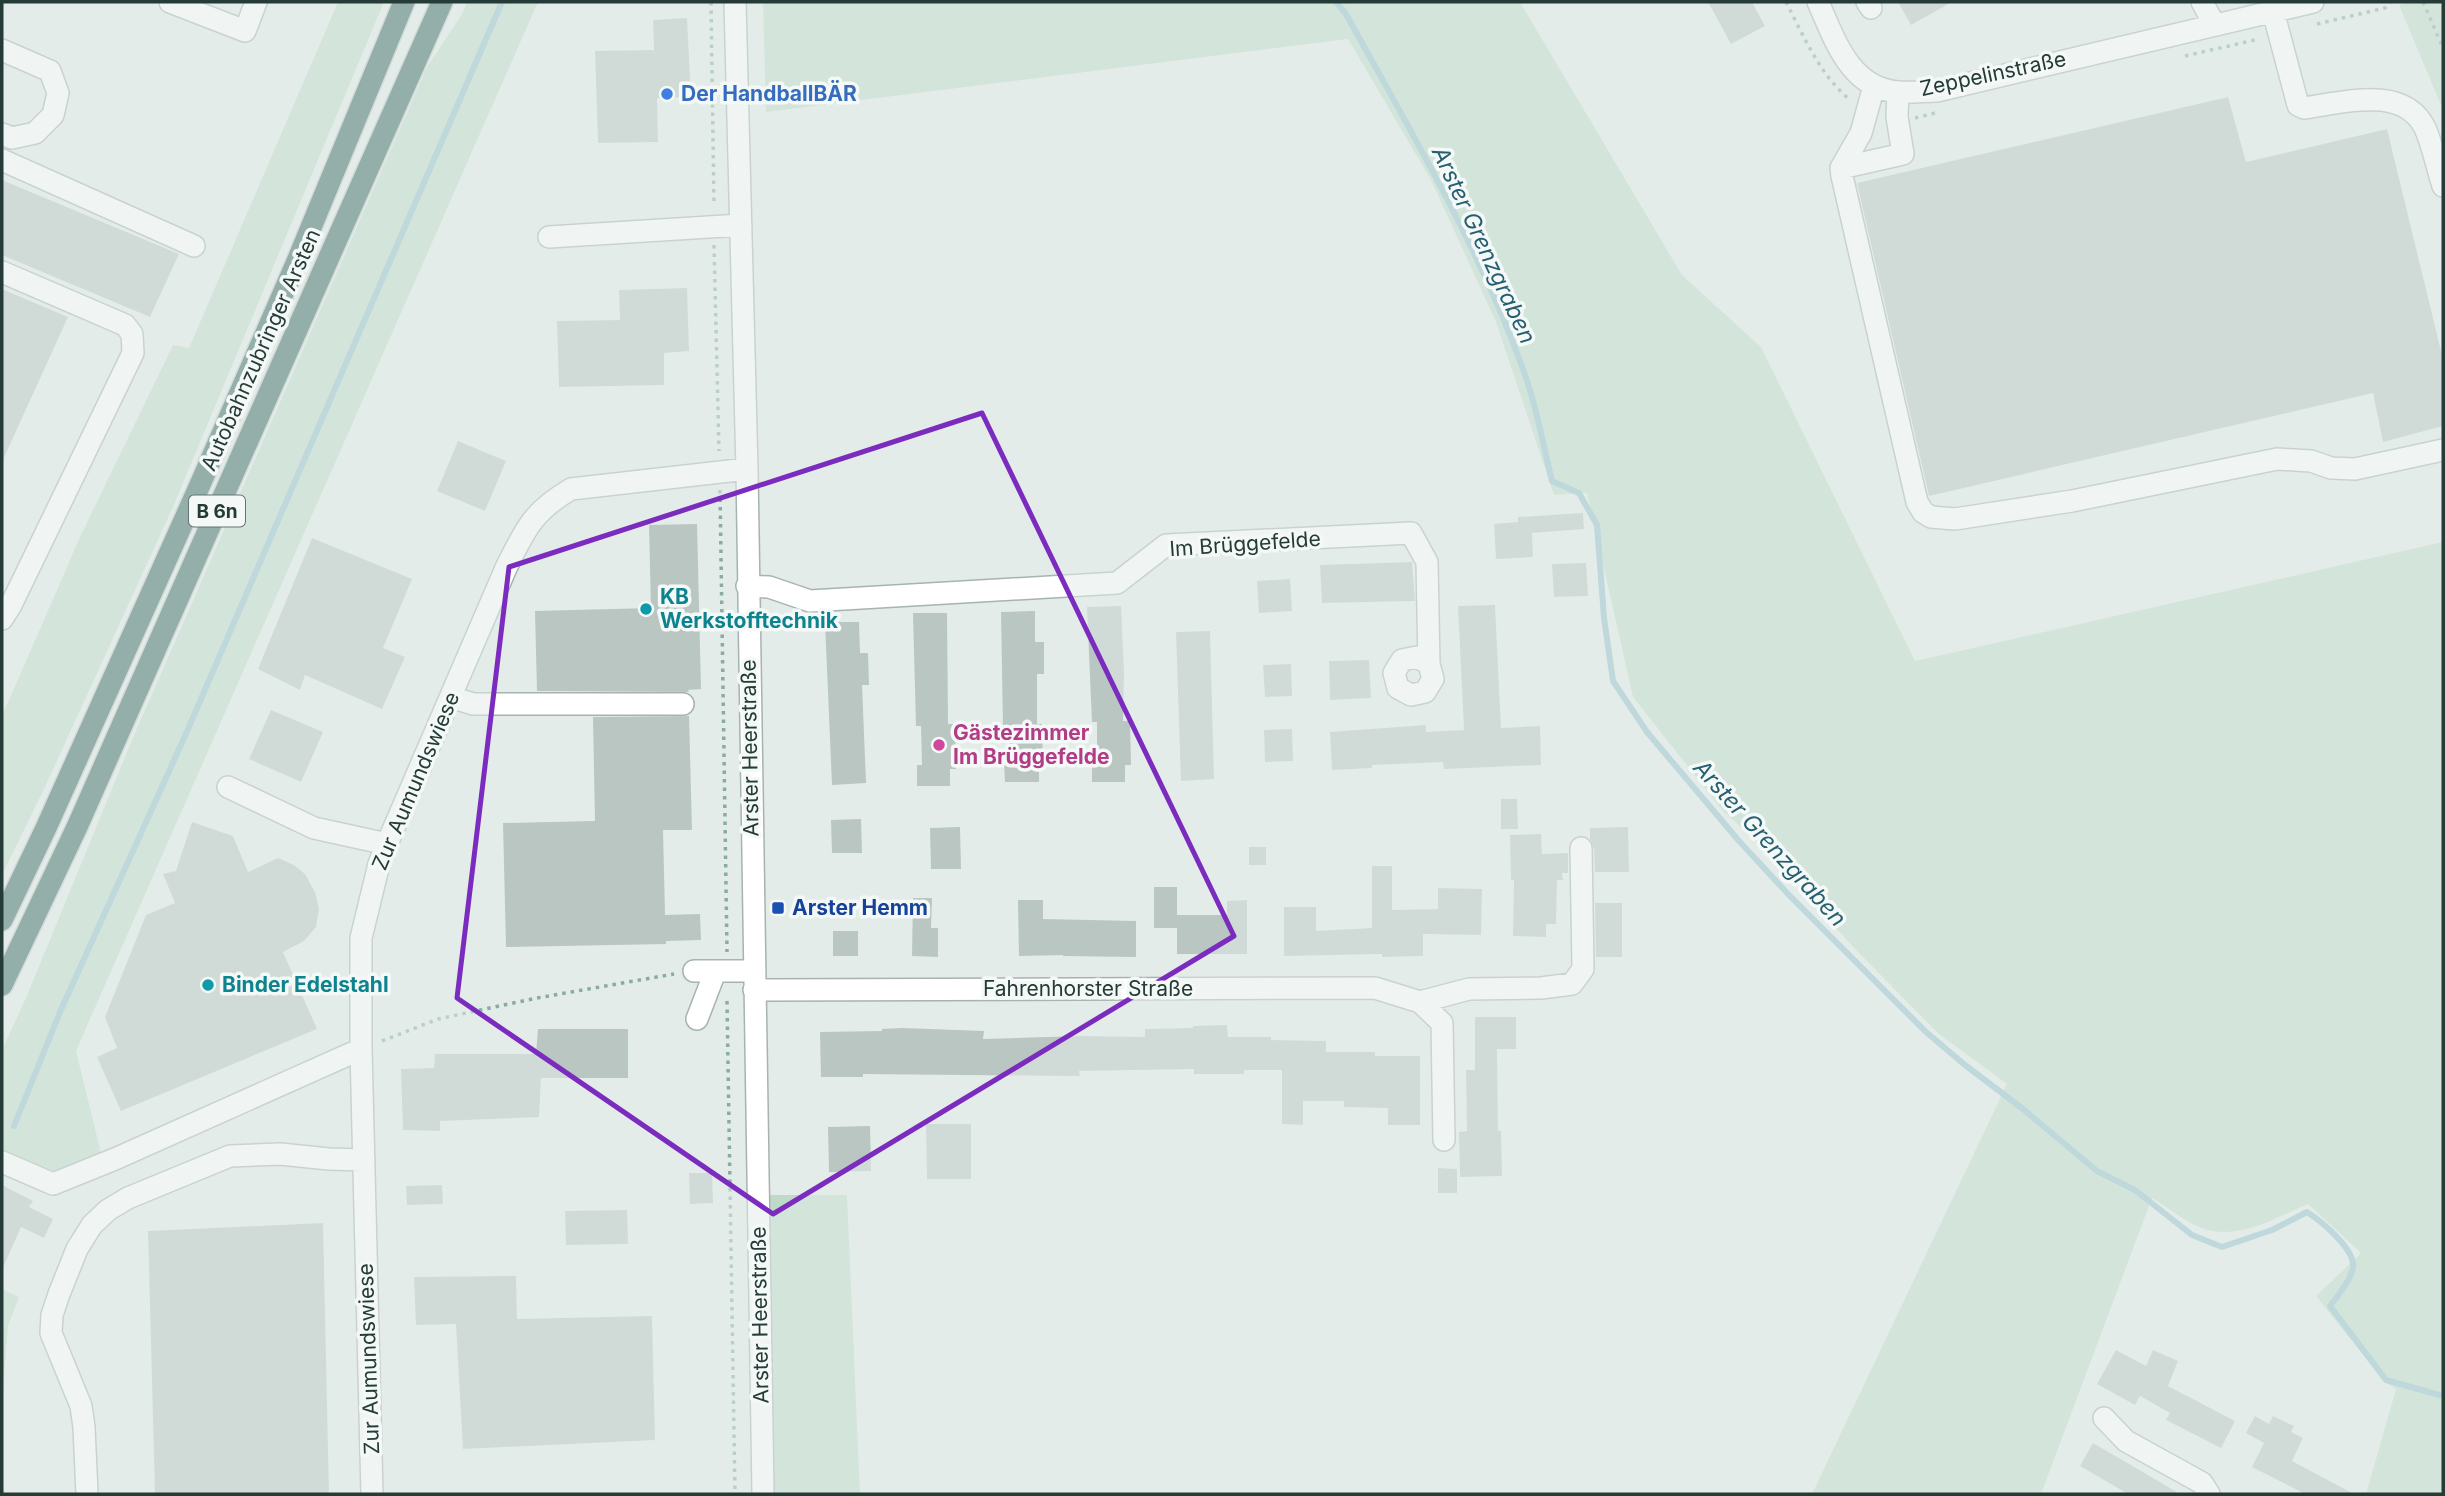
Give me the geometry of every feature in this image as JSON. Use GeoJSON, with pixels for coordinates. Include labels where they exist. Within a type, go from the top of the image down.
{"type":"FeatureCollection","features":[{"type":"Feature","properties":{"kind":"highway","name":"Autobahnzubringer Arsten"},"geometry":{"type":"LineString","coordinates":[[2,920],[200,487],[404,2]]}},
{"type":"Feature","properties":{"kind":"highway","name":"Autobahnzubringer Arsten"},"geometry":{"type":"LineString","coordinates":[[2,985],[78,827],[442,2]]}},
{"type":"Feature","properties":{"kind":"street"},"geometry":{"type":"LineString","coordinates":[[170,2],[245,31],[256,2]]}},
{"type":"Feature","properties":{"kind":"street","name":"Arster Heerstraße"},"geometry":{"type":"LineString","coordinates":[[735,2],[747,469],[763,1494]]}},
{"type":"Feature","properties":{"kind":"street","name":"Zeppelinstraße"},"geometry":{"type":"LineString","coordinates":[[1818,2],[1843,57],[1857,75],[1874,86],[1898,92],[1937,91],[2314,2]]}},
{"type":"Feature","properties":{"kind":"street"},"geometry":{"type":"LineString","coordinates":[[2202,2],[2214,24]]}},
{"type":"Feature","properties":{"kind":"street"},"geometry":{"type":"LineString","coordinates":[[2273,11],[2298,105],[2304,108],[2373,99],[2399,103],[2415,113],[2425,129],[2443,186]]}},
{"type":"Feature","properties":{"kind":"street"},"geometry":{"type":"LineString","coordinates":[[2,50],[50,71],[58,93],[54,115],[36,133],[12,138],[2,134]]}},
{"type":"Feature","properties":{"kind":"street"},"geometry":{"type":"LineString","coordinates":[[1874,86],[1861,133],[1841,168],[1917,502],[1923,512],[1931,517],[1955,519],[2072,501],[2277,459],[2311,461],[2330,468],[2355,468],[2443,450]]}},
{"type":"Feature","properties":{"kind":"street"},"geometry":{"type":"LineString","coordinates":[[1841,168],[1903,154],[1897,117],[1898,92]]}},
{"type":"Feature","properties":{"kind":"street"},"geometry":{"type":"LineString","coordinates":[[2,160],[194,246]]}},
{"type":"Feature","properties":{"kind":"street"},"geometry":{"type":"LineString","coordinates":[[549,237],[741,225]]}},
{"type":"Feature","properties":{"kind":"street"},"geometry":{"type":"LineString","coordinates":[[2,272],[125,325],[132,334],[133,353],[2,620]]}},
{"type":"Feature","properties":{"kind":"street","name":"Zur Aumundswiese"},"geometry":{"type":"LineString","coordinates":[[372,1494],[361,1049],[361,938],[379,864],[506,568],[529,523],[550,501],[571,489],[747,469]]}},
{"type":"Feature","properties":{"kind":"street","name":"Im Brüggefelde"},"geometry":{"type":"LineString","coordinates":[[747,586],[769,587],[810,601],[1117,583],[1166,545],[1411,533],[1427,562],[1429,664]]}},
{"type":"Feature","properties":{"kind":"street"},"geometry":{"type":"LineString","coordinates":[[451,696],[473,704],[683,705]]}},
{"type":"Feature","properties":{"kind":"street"},"geometry":{"type":"LineString","coordinates":[[228,787],[314,828],[387,844]]}},
{"type":"Feature","properties":{"kind":"street"},"geometry":{"type":"LineString","coordinates":[[1420,1002],[1469,989],[1541,988],[1572,984],[1583,969],[1581,848]]}},
{"type":"Feature","properties":{"kind":"street"},"geometry":{"type":"LineString","coordinates":[[697,1019],[712,972]]}},
{"type":"Feature","properties":{"kind":"street","name":"Fahrenhorster Straße"},"geometry":{"type":"LineString","coordinates":[[712,972],[754,981],[1375,988],[1420,1002]]}},
{"type":"Feature","properties":{"kind":"street"},"geometry":{"type":"LineString","coordinates":[[1420,1002],[1442,1023],[1444,1140]]}},
{"type":"Feature","properties":{"kind":"street"},"geometry":{"type":"LineString","coordinates":[[2,1162],[53,1184],[361,1049]]}},
{"type":"Feature","properties":{"kind":"street"},"geometry":{"type":"LineString","coordinates":[[87,1494],[81,1406],[51,1333],[52,1315],[59,1294],[77,1249],[92,1225],[108,1210],[128,1198],[230,1156],[280,1154],[364,1160]]}},
{"type":"Feature","properties":{"kind":"street"},"geometry":{"type":"LineString","coordinates":[[2104,1418],[2126,1441],[2203,1483],[2209,1494]]}},
{"type":"Feature","properties":{"kind":"path"},"geometry":{"type":"LineString","coordinates":[[711,2],[719,471],[712,972],[735,1494]]}},
{"type":"Feature","properties":{"kind":"path"},"geometry":{"type":"LineString","coordinates":[[2423,2],[2443,48]]}},
{"type":"Feature","properties":{"kind":"path"},"geometry":{"type":"LineString","coordinates":[[361,1049],[438,1019],[537,998],[712,972]]}},
{"type":"Feature","properties":{"kind":"highlighted area"},"geometry":{"type":"Polygon","coordinates":[[[982,413],[1234,936],[773,1214],[457,998],[509,567],[982,413]]]}},
{"type":"Feature","properties":{"kind":"green space"},"geometry":{"type":"Polygon","coordinates":[[[338,2],[384,2],[173,507],[2,875],[2,716],[80,537],[173,345],[189,348],[338,2]]]}},
{"type":"Feature","properties":{"kind":"green space"},"geometry":{"type":"Polygon","coordinates":[[[467,2],[538,2],[76,1051],[102,1157],[53,1171],[2,1149],[2,1050],[134,735],[427,67],[467,2]]]}},
{"type":"Feature","properties":{"kind":"green space"},"geometry":{"type":"Polygon","coordinates":[[[763,2],[1520,2],[1682,275],[1761,347],[1915,661],[2443,542],[2443,1494],[2366,1494],[2396,1389],[2384,1381],[2316,1296],[2361,1253],[2308,1204],[2258,1226],[2218,1232],[2191,1223],[2152,1198],[2041,1494],[1812,1494],[2007,1084],[1939,1034],[1857,951],[1752,837],[1723,811],[1633,697],[1587,493],[1554,495],[1496,322],[1431,180],[1348,39],[766,112],[763,2]]]}},
{"type":"Feature","properties":{"kind":"green space"},"geometry":{"type":"Polygon","coordinates":[[[2409,2],[2443,2],[2443,110],[2399,5],[2409,2]]]}},
{"type":"Feature","properties":{"kind":"green space"},"geometry":{"type":"Polygon","coordinates":[[[769,1195],[847,1195],[860,1494],[772,1494],[769,1195]]]}},
{"type":"Feature","properties":{"kind":"green space"},"geometry":{"type":"Polygon","coordinates":[[[2,1289],[19,1297],[8,1326],[2,1400],[2,1289]]]}},
{"type":"Feature","properties":{"kind":"building"},"geometry":{"type":"Polygon","coordinates":[[[1708,2],[1752,2],[1765,26],[1731,44],[1708,2]]]}},
{"type":"Feature","properties":{"kind":"building"},"geometry":{"type":"Polygon","coordinates":[[[1898,2],[1952,2],[1911,25],[1898,2]]]}},
{"type":"Feature","properties":{"kind":"building"},"geometry":{"type":"Polygon","coordinates":[[[687,18],[691,97],[657,98],[658,142],[598,143],[595,51],[654,50],[653,20],[687,18]]]}},
{"type":"Feature","properties":{"kind":"building"},"geometry":{"type":"Polygon","coordinates":[[[2228,97],[2246,162],[2387,129],[2443,359],[2443,426],[2383,442],[2373,393],[1929,496],[1857,183],[2228,97]]]}},
{"type":"Feature","properties":{"kind":"building"},"geometry":{"type":"Polygon","coordinates":[[[2,180],[179,254],[150,317],[2,255],[2,180]]]}},
{"type":"Feature","properties":{"kind":"building"},"geometry":{"type":"Polygon","coordinates":[[[687,288],[689,351],[664,353],[664,385],[559,387],[557,321],[620,320],[619,290],[687,288]]]}},
{"type":"Feature","properties":{"kind":"building"},"geometry":{"type":"Polygon","coordinates":[[[2,289],[68,317],[2,462],[2,289]]]}},
{"type":"Feature","properties":{"kind":"building"},"geometry":{"type":"Polygon","coordinates":[[[458,441],[506,461],[485,511],[437,491],[458,441]]]}},
{"type":"Feature","properties":{"kind":"building"},"geometry":{"type":"Polygon","coordinates":[[[1583,513],[1584,529],[1532,533],[1533,557],[1496,559],[1494,524],[1518,522],[1518,517],[1583,513]]]}},
{"type":"Feature","properties":{"kind":"building","name":"KB Werkstofftechnik"},"geometry":{"type":"Polygon","coordinates":[[[697,524],[701,689],[688,690],[689,692],[537,691],[535,611],[651,608],[649,525],[697,524]]]}},
{"type":"Feature","properties":{"kind":"building"},"geometry":{"type":"Polygon","coordinates":[[[312,538],[412,579],[383,648],[405,657],[382,709],[305,675],[300,690],[258,669],[312,538]]]}},
{"type":"Feature","properties":{"kind":"building"},"geometry":{"type":"Polygon","coordinates":[[[1412,562],[1415,601],[1322,603],[1320,565],[1412,562]]]}},
{"type":"Feature","properties":{"kind":"building"},"geometry":{"type":"Polygon","coordinates":[[[1586,563],[1588,596],[1554,597],[1552,564],[1586,563]]]}},
{"type":"Feature","properties":{"kind":"building"},"geometry":{"type":"Polygon","coordinates":[[[1290,579],[1292,611],[1259,613],[1257,581],[1290,579]]]}},
{"type":"Feature","properties":{"kind":"building"},"geometry":{"type":"Polygon","coordinates":[[[1495,605],[1501,728],[1540,726],[1541,765],[1444,769],[1443,762],[1372,765],[1372,768],[1332,770],[1330,732],[1426,725],[1426,732],[1464,730],[1458,606],[1495,605]]]}},
{"type":"Feature","properties":{"kind":"building"},"geometry":{"type":"Polygon","coordinates":[[[1121,606],[1123,721],[1130,721],[1131,765],[1125,765],[1125,782],[1092,782],[1092,762],[1097,762],[1097,722],[1092,722],[1087,607],[1121,606]]]}},
{"type":"Feature","properties":{"kind":"building"},"geometry":{"type":"Polygon","coordinates":[[[1035,611],[1035,642],[1044,642],[1044,674],[1037,674],[1037,724],[1042,724],[1043,766],[1039,766],[1039,782],[1005,782],[1004,762],[1010,762],[1009,726],[1003,726],[1001,612],[1035,611]]]}},
{"type":"Feature","properties":{"kind":"building"},"geometry":{"type":"Polygon","coordinates":[[[913,613],[947,613],[948,724],[955,724],[956,769],[950,769],[950,786],[917,786],[917,765],[922,765],[921,726],[916,726],[913,613]]]}},
{"type":"Feature","properties":{"kind":"building"},"geometry":{"type":"Polygon","coordinates":[[[825,622],[859,622],[860,653],[868,653],[869,685],[862,685],[866,783],[832,785],[825,622]]]}},
{"type":"Feature","properties":{"kind":"building"},"geometry":{"type":"Polygon","coordinates":[[[1210,631],[1214,779],[1181,781],[1176,632],[1210,631]]]}},
{"type":"Feature","properties":{"kind":"building"},"geometry":{"type":"Polygon","coordinates":[[[1369,660],[1371,698],[1330,700],[1329,661],[1369,660]]]}},
{"type":"Feature","properties":{"kind":"building"},"geometry":{"type":"Polygon","coordinates":[[[1291,664],[1292,696],[1265,697],[1263,665],[1291,664]]]}},
{"type":"Feature","properties":{"kind":"building"},"geometry":{"type":"Polygon","coordinates":[[[271,710],[323,732],[301,782],[249,759],[271,710]]]}},
{"type":"Feature","properties":{"kind":"building"},"geometry":{"type":"Polygon","coordinates":[[[689,716],[692,830],[663,830],[665,915],[700,914],[701,940],[666,941],[666,944],[506,947],[503,823],[595,821],[593,717],[689,716]]]}},
{"type":"Feature","properties":{"kind":"building"},"geometry":{"type":"Polygon","coordinates":[[[1292,729],[1293,761],[1265,762],[1264,730],[1292,729]]]}},
{"type":"Feature","properties":{"kind":"building"},"geometry":{"type":"Polygon","coordinates":[[[1501,799],[1517,799],[1518,829],[1501,829],[1501,799]]]}},
{"type":"Feature","properties":{"kind":"building"},"geometry":{"type":"Polygon","coordinates":[[[861,819],[862,853],[832,853],[831,820],[861,819]]]}},
{"type":"Feature","properties":{"kind":"building","name":"Binder Edelstahl"},"geometry":{"type":"Polygon","coordinates":[[[192,822],[233,836],[248,872],[278,858],[294,865],[305,874],[315,892],[319,909],[316,927],[304,941],[283,952],[317,1029],[121,1111],[97,1057],[117,1048],[105,1017],[146,915],[175,903],[163,874],[176,871],[192,822]]]}},
{"type":"Feature","properties":{"kind":"building"},"geometry":{"type":"Polygon","coordinates":[[[960,827],[961,869],[931,869],[930,828],[960,827]]]}},
{"type":"Feature","properties":{"kind":"building"},"geometry":{"type":"Polygon","coordinates":[[[1628,827],[1629,872],[1595,872],[1590,828],[1628,827]]]}},
{"type":"Feature","properties":{"kind":"building"},"geometry":{"type":"Polygon","coordinates":[[[1541,834],[1542,854],[1568,853],[1568,873],[1562,873],[1563,880],[1557,880],[1556,924],[1546,924],[1546,937],[1513,936],[1514,880],[1511,880],[1510,835],[1541,834]]]}},
{"type":"Feature","properties":{"kind":"building"},"geometry":{"type":"Polygon","coordinates":[[[1249,847],[1266,847],[1266,865],[1249,865],[1249,847]]]}},
{"type":"Feature","properties":{"kind":"building"},"geometry":{"type":"Polygon","coordinates":[[[1372,866],[1392,866],[1392,910],[1438,909],[1438,888],[1482,889],[1481,935],[1423,934],[1423,956],[1284,956],[1284,907],[1316,907],[1316,931],[1372,928],[1372,866]]]}},
{"type":"Feature","properties":{"kind":"building"},"geometry":{"type":"Polygon","coordinates":[[[1154,887],[1177,887],[1177,928],[1154,928],[1154,887]]]}},
{"type":"Feature","properties":{"kind":"building"},"geometry":{"type":"Polygon","coordinates":[[[913,898],[932,898],[931,928],[938,928],[938,957],[912,956],[913,898]]]}},
{"type":"Feature","properties":{"kind":"building"},"geometry":{"type":"Polygon","coordinates":[[[1018,900],[1043,900],[1043,919],[1136,921],[1136,957],[1019,956],[1018,900]]]}},
{"type":"Feature","properties":{"kind":"building"},"geometry":{"type":"Polygon","coordinates":[[[1247,900],[1247,954],[1177,954],[1177,915],[1227,915],[1227,901],[1247,900]]]}},
{"type":"Feature","properties":{"kind":"building"},"geometry":{"type":"Polygon","coordinates":[[[1595,903],[1622,903],[1622,957],[1596,957],[1595,903]]]}},
{"type":"Feature","properties":{"kind":"building"},"geometry":{"type":"Polygon","coordinates":[[[833,931],[858,931],[858,956],[833,956],[833,931]]]}},
{"type":"Feature","properties":{"kind":"building"},"geometry":{"type":"Polygon","coordinates":[[[1475,1017],[1516,1017],[1516,1049],[1497,1049],[1498,1131],[1501,1131],[1502,1176],[1460,1177],[1459,1132],[1467,1131],[1466,1070],[1475,1070],[1475,1017]]]}},
{"type":"Feature","properties":{"kind":"building"},"geometry":{"type":"Polygon","coordinates":[[[1227,1025],[1228,1037],[1326,1041],[1326,1052],[1420,1056],[1420,1125],[1388,1125],[1388,1108],[1344,1107],[1344,1101],[1303,1101],[1303,1125],[1282,1124],[1282,1070],[1244,1070],[1244,1074],[1194,1074],[1194,1069],[1079,1071],[1080,1076],[863,1074],[863,1077],[821,1077],[820,1032],[902,1028],[984,1031],[983,1039],[1145,1037],[1145,1029],[1227,1025]]]}},
{"type":"Feature","properties":{"kind":"building"},"geometry":{"type":"Polygon","coordinates":[[[538,1029],[628,1029],[628,1078],[541,1078],[539,1117],[440,1121],[440,1131],[403,1130],[401,1069],[434,1068],[435,1054],[536,1054],[538,1029]]]}},
{"type":"Feature","properties":{"kind":"building"},"geometry":{"type":"Polygon","coordinates":[[[926,1124],[971,1124],[971,1179],[927,1179],[926,1124]]]}},
{"type":"Feature","properties":{"kind":"building"},"geometry":{"type":"Polygon","coordinates":[[[870,1126],[871,1171],[829,1172],[828,1127],[870,1126]]]}},
{"type":"Feature","properties":{"kind":"building"},"geometry":{"type":"Polygon","coordinates":[[[1438,1168],[1457,1169],[1457,1193],[1438,1193],[1438,1168]]]}},
{"type":"Feature","properties":{"kind":"building"},"geometry":{"type":"Polygon","coordinates":[[[689,1173],[712,1173],[713,1203],[690,1204],[689,1173]]]}},
{"type":"Feature","properties":{"kind":"building"},"geometry":{"type":"Polygon","coordinates":[[[2,1185],[33,1201],[29,1207],[53,1219],[44,1238],[21,1227],[2,1270],[2,1185]]]}},
{"type":"Feature","properties":{"kind":"building"},"geometry":{"type":"Polygon","coordinates":[[[442,1185],[443,1204],[407,1205],[406,1186],[442,1185]]]}},
{"type":"Feature","properties":{"kind":"building"},"geometry":{"type":"Polygon","coordinates":[[[627,1210],[628,1244],[566,1245],[565,1211],[627,1210]]]}},
{"type":"Feature","properties":{"kind":"building"},"geometry":{"type":"Polygon","coordinates":[[[323,1223],[329,1494],[155,1494],[148,1231],[323,1223]]]}},
{"type":"Feature","properties":{"kind":"building"},"geometry":{"type":"Polygon","coordinates":[[[516,1276],[517,1319],[652,1316],[655,1440],[463,1449],[456,1324],[416,1325],[414,1277],[516,1276]]]}},
{"type":"Feature","properties":{"kind":"building"},"geometry":{"type":"Polygon","coordinates":[[[2116,1350],[2146,1366],[2153,1350],[2178,1361],[2168,1386],[2235,1421],[2221,1448],[2166,1420],[2170,1413],[2140,1396],[2135,1405],[2097,1384],[2116,1350]]]}},
{"type":"Feature","properties":{"kind":"building"},"geometry":{"type":"Polygon","coordinates":[[[2255,1416],[2269,1424],[2273,1416],[2294,1426],[2291,1432],[2303,1438],[2292,1461],[2354,1494],[2305,1494],[2252,1467],[2264,1443],[2246,1433],[2255,1416]]]}},
{"type":"Feature","properties":{"kind":"building"},"geometry":{"type":"Polygon","coordinates":[[[2093,1443],[2180,1494],[2128,1494],[2080,1466],[2093,1443]]]}},
{"type":"Feature","properties":{"kind":"waterway"},"geometry":{"type":"LineString","coordinates":[[14,1126],[60,1012],[185,736],[502,2]]}},
{"type":"Feature","properties":{"kind":"waterway","name":"Arster Grenzgraben"},"geometry":{"type":"LineString","coordinates":[[1336,2],[1346,14],[1419,145],[1486,279],[1529,385],[1552,481],[1579,493],[1597,525],[1604,618],[1613,681],[1647,732],[1739,841],[1789,895],[1926,1032],[2097,1171],[2135,1190],[2192,1235],[2222,1247],[2272,1230],[2307,1212],[2320,1222],[2349,1252],[2353,1267],[2347,1283],[2330,1306],[2386,1380],[2443,1396]]}},
{"type":"Feature","properties":{"kind":"place","name":"Der HandballBÄR"},"geometry":{"type":"Point","coordinates":[667,94]}},
{"type":"Feature","properties":{"kind":"place","name":"KB Werkstofftechnik"},"geometry":{"type":"Point","coordinates":[646,609]}},
{"type":"Feature","properties":{"kind":"place","name":"Gästezimmer Im Brüggefelde"},"geometry":{"type":"Point","coordinates":[939,745]}},
{"type":"Feature","properties":{"kind":"place","name":"Arster Hemm"},"geometry":{"type":"Point","coordinates":[778,908]}},
{"type":"Feature","properties":{"kind":"place","name":"Binder Edelstahl"},"geometry":{"type":"Point","coordinates":[208,985]}}]}
